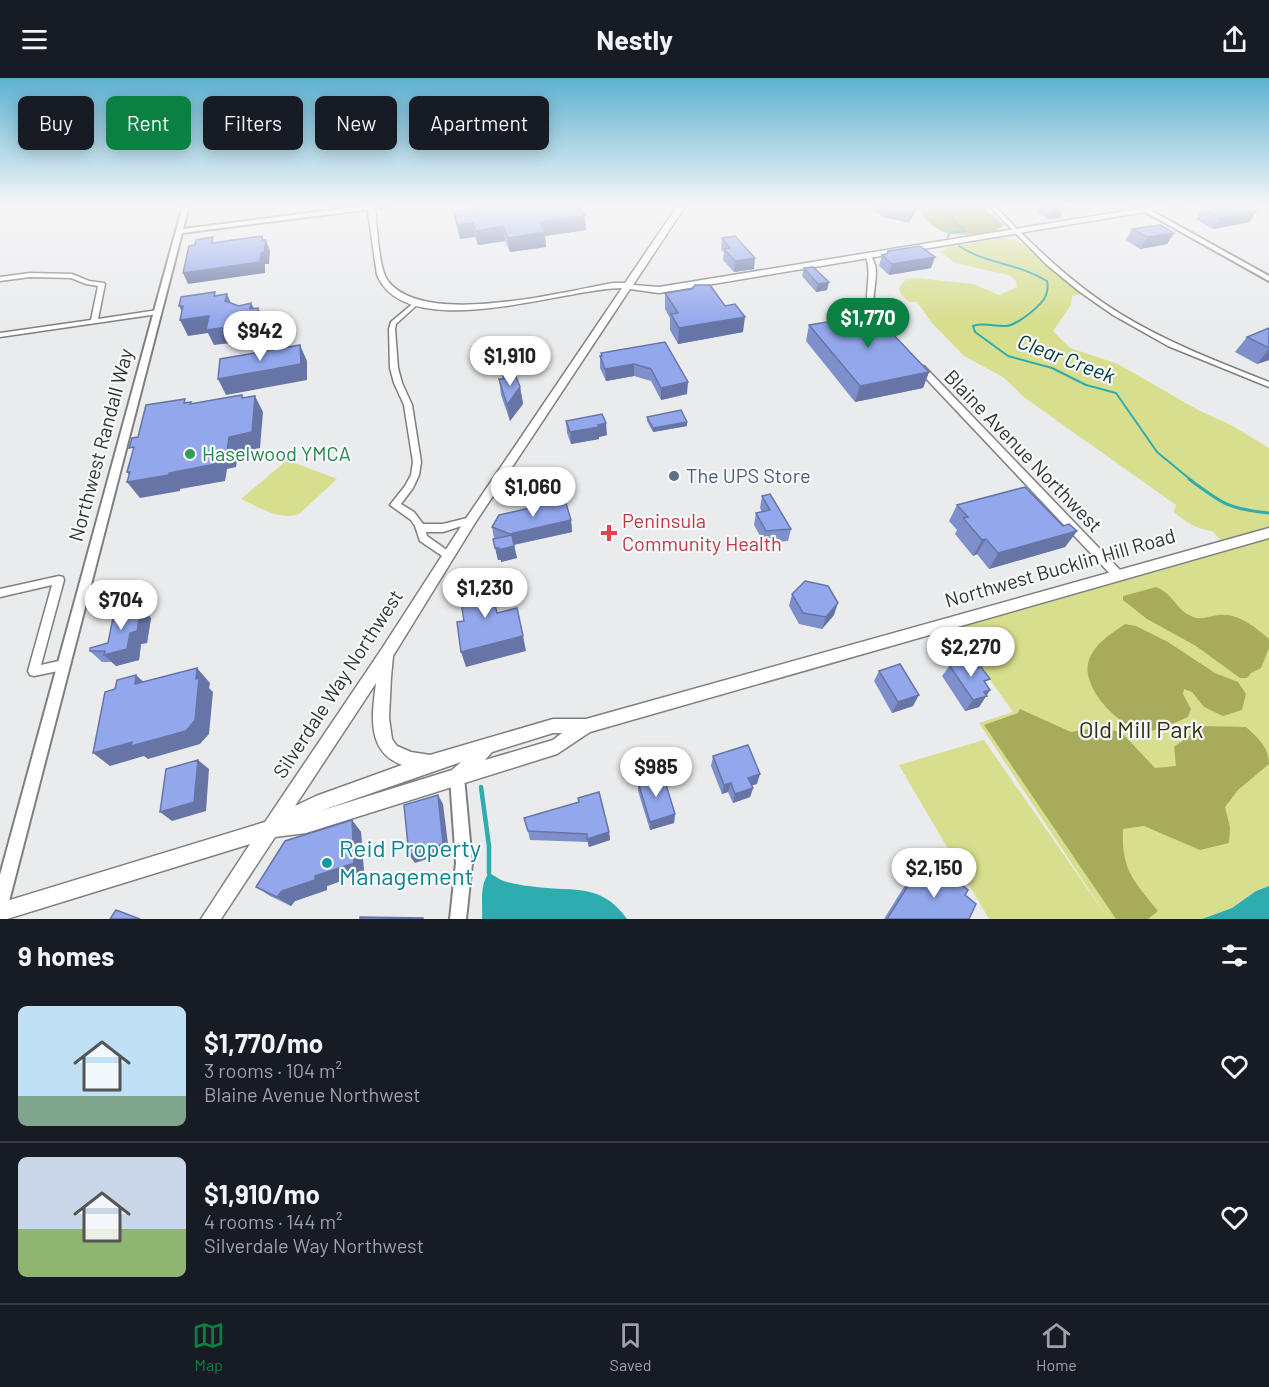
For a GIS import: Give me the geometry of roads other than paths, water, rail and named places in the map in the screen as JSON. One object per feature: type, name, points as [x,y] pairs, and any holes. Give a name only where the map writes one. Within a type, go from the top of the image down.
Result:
[{"type":"main road","points":[[377,244],[382,280],[396,294],[416,303],[438,307],[475,308],[617,285],[659,290],[943,244]]},
{"type":"main road","name":"Silverdale Way Northwest","points":[[210,919],[386,655],[471,520],[656,244]]},
{"type":"main road","points":[[556,295],[597,294],[612,299],[614,307]]},
{"type":"main road","name":"Northwest Bucklin Hill Road","points":[[269,829],[316,804],[440,760],[553,726],[586,726],[1269,533]]},
{"type":"main road","points":[[386,655],[382,728],[385,743],[393,753],[412,760],[428,762],[440,760]]},
{"type":"main road","name":"Northwest Bucklin Hill Road","points":[[0,912],[269,829],[306,824],[557,746],[586,726]]},
{"type":"main road","name":"Northwest Bucklin Hill Road","points":[[458,777],[489,745]]},
{"type":"street","name":"Northwest Randall Way","points":[[0,905],[176,244]]},
{"type":"street","points":[[1030,244],[1114,314],[1152,335],[1269,385]]},
{"type":"street","points":[[1207,244],[1269,279]]},
{"type":"street","points":[[869,257],[874,268],[869,294],[870,310],[873,319],[881,327]]},
{"type":"street","points":[[0,279],[30,275],[72,276],[88,283],[102,284],[94,321]]},
{"type":"street","points":[[416,303],[393,323],[391,334],[394,368],[408,405],[417,462],[416,475],[410,488],[395,505],[412,513],[421,528],[423,538],[448,556]]},
{"type":"street","points":[[0,335],[158,312]]},
{"type":"street","name":"Blaine Avenue Northwest","points":[[914,361],[1118,575]]},
{"type":"street","points":[[421,528],[442,528],[471,520]]},
{"type":"street","points":[[0,593],[59,580],[34,671],[63,665]]},
{"type":"street","points":[[458,777],[464,863],[458,919]]},
{"type":"water","points":[[489,873],[515,884],[594,893],[606,898],[627,919],[482,919],[483,889]]},
{"type":"water","points":[[1269,886],[1269,919],[1202,919],[1232,908],[1256,891]]},
{"type":"waterway","name":"Clear Creek","points":[[959,246],[980,257],[1025,270],[1047,281],[1044,299],[1022,319],[1006,326],[981,324],[973,326],[975,332],[1008,356],[1052,368],[1086,385],[1116,393],[1157,452],[1191,480]]},
{"type":"waterway","name":"Clear Creek","points":[[1189,479],[1234,507],[1269,513]]},
{"type":"waterway","points":[[481,787],[489,846],[489,873]]},
{"type":"place","name":"Haselwood YMCA","points":[[190,454]]},
{"type":"place","name":"The UPS Store","points":[[674,476]]},
{"type":"place","name":"Peninsula Community Health","points":[[609,533]]},
{"type":"place","name":"Reid Property Management","points":[[327,863]]},
{"type":"park label","name":"Old Mill Park","points":[[1141,730]]}]
